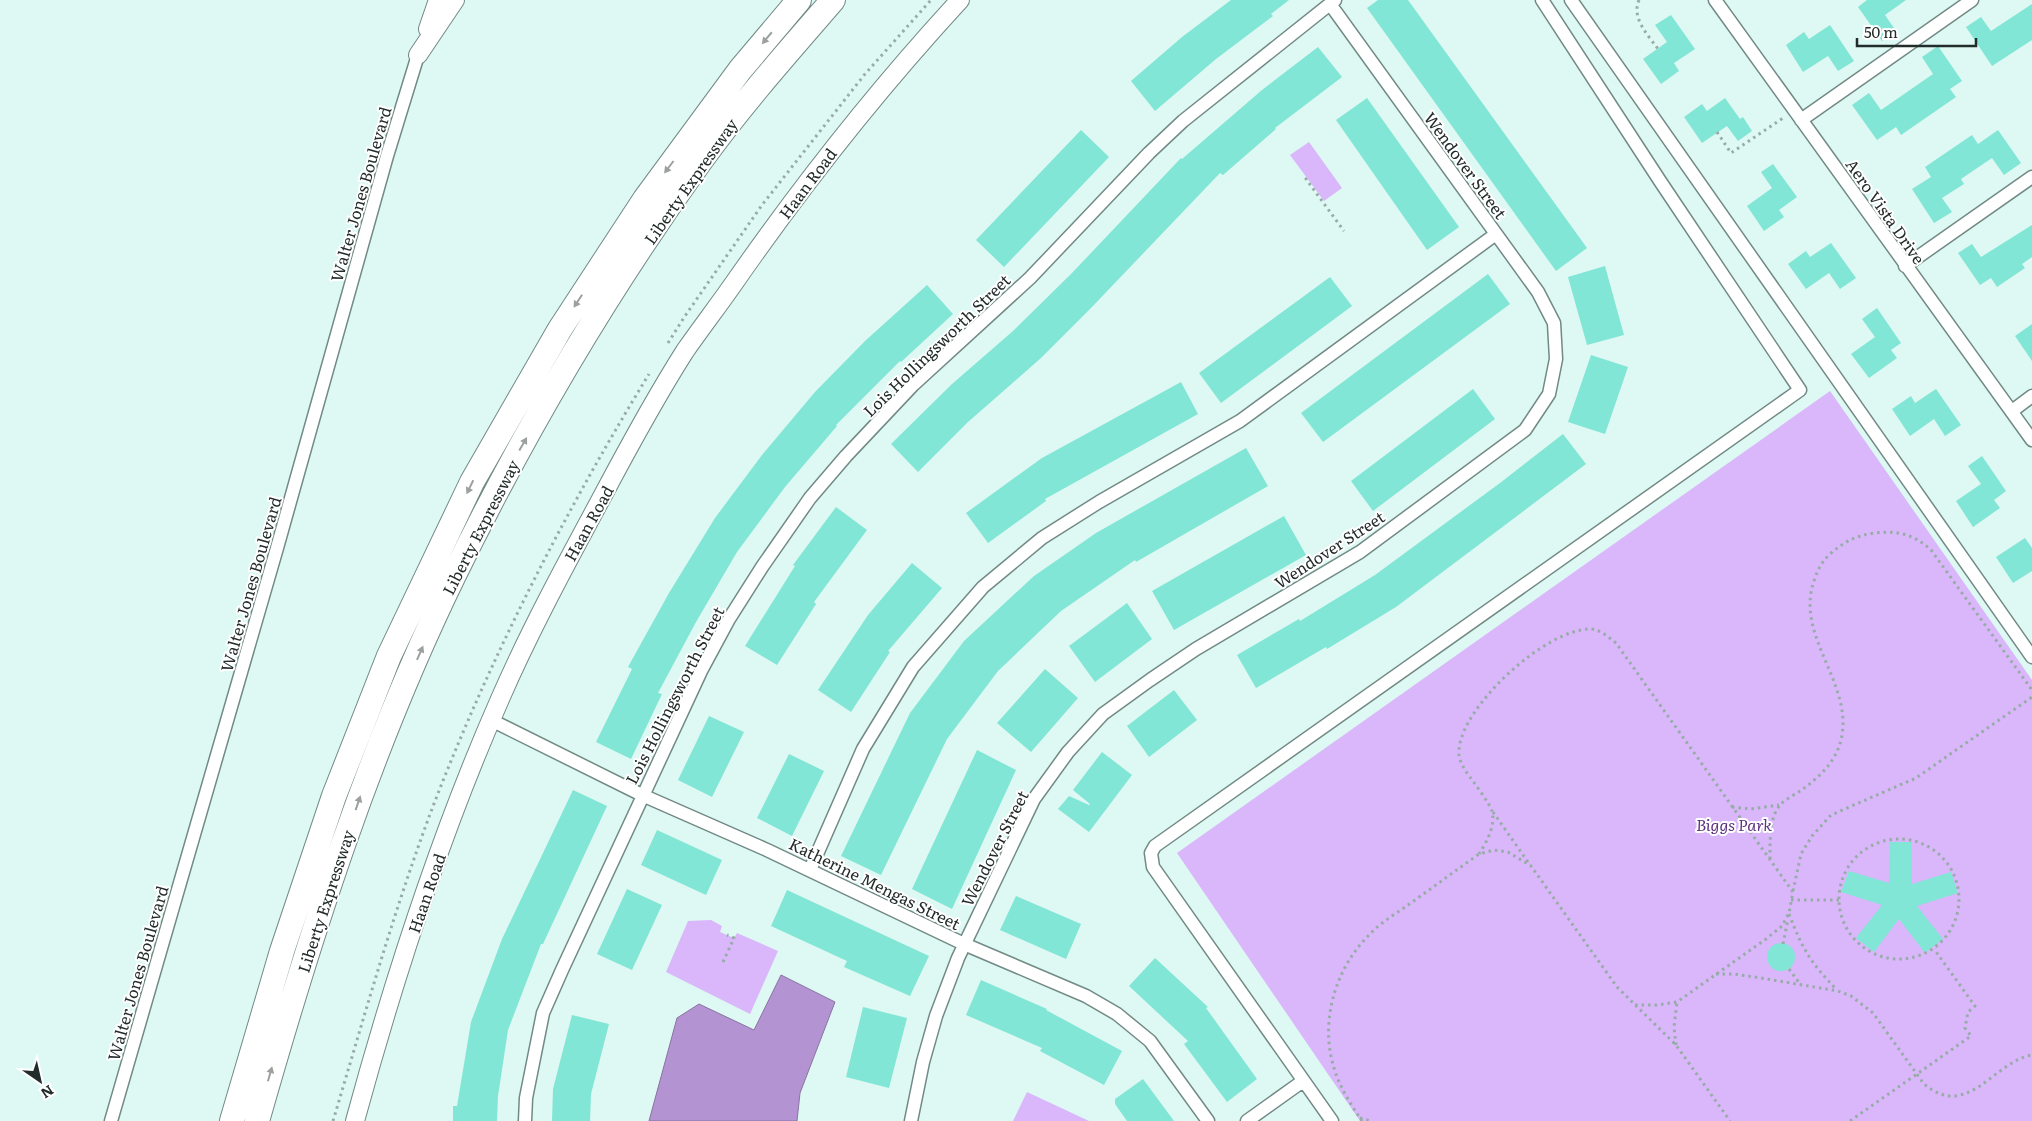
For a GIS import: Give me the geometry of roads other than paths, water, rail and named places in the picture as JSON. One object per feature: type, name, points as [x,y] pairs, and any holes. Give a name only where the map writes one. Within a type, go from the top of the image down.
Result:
[{"type":"highway","name":"Liberty Expressway","points":[[232,1121],[282,951],[334,796],[389,656],[472,482],[560,329],[645,199],[740,70],[798,0]]},
{"type":"highway","name":"Liberty Expressway","points":[[257,1121],[317,920],[362,793],[404,687],[454,576],[513,462],[564,372],[621,280],[700,163],[768,75],[833,0]]},
{"type":"street","points":[[418,55],[438,0]]},
{"type":"street","points":[[418,55],[455,0]]},
{"type":"street","name":"Haan Road","points":[[355,1121],[417,914],[461,796],[491,720],[560,574],[624,457],[685,352],[767,235],[829,152],[960,0]]},
{"type":"street","points":[[1332,1121],[1154,867],[1151,853],[1154,846],[1800,390],[1542,0]]},
{"type":"street","points":[[1570,0],[2032,657]]},
{"type":"street","name":"Aero Vista Drive","points":[[1715,0],[2032,440]]},
{"type":"street","points":[[1801,120],[1972,0]]},
{"type":"street","name":"Wendover Street","points":[[911,1121],[923,1062],[936,1016],[964,944],[1034,800],[1068,752],[1103,714],[1150,680],[1196,649],[1360,552],[1525,430],[1549,394],[1556,359],[1554,322],[1538,292],[1333,2]]},
{"type":"street","name":"Lois Hollingsworth Street","points":[[525,1121],[526,1098],[543,1013],[642,795],[685,703],[729,619],[762,567],[810,498],[913,384],[1030,278],[1149,153],[1183,121],[1333,2]]},
{"type":"street","name":"Walter Jones Boulevard","points":[[111,1121],[277,548],[387,156],[418,55]]},
{"type":"street","points":[[1905,266],[2032,177]]},
{"type":"street","points":[[810,870],[862,749],[913,667],[983,587],[1042,538],[1099,502],[1240,422],[1496,234]]},
{"type":"street","points":[[2012,411],[2032,396]]},
{"type":"street","name":"Katherine Mengas Street","points":[[491,720],[642,795],[810,870],[964,944],[1086,996],[1117,1014],[1150,1041],[1208,1121]]},
{"type":"street","points":[[1247,1121],[1303,1081]]},
{"type":"park label","name":"Biggs Park","points":[[1734,824]]}]
